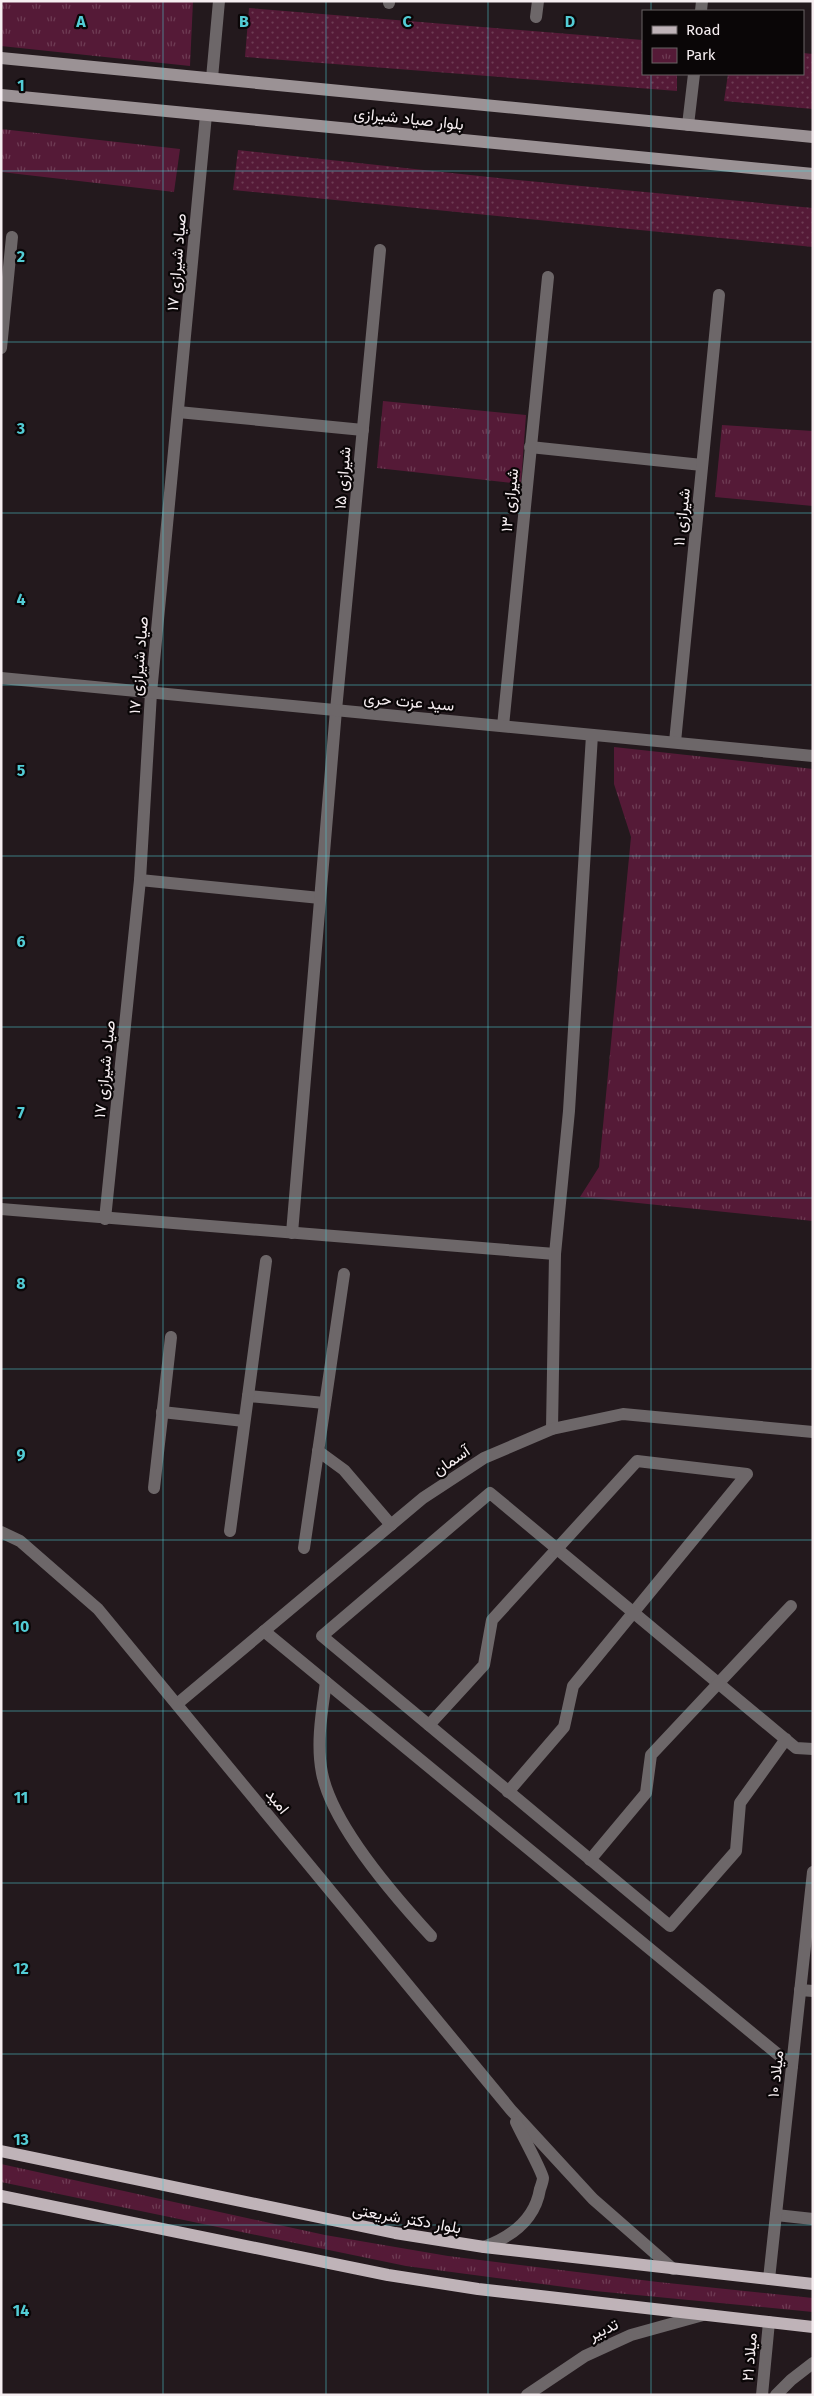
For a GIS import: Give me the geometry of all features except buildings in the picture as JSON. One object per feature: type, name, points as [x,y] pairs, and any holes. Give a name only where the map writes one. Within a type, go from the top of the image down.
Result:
[{"type":"main road","name":"بلوار صیاد شیرازی","points":[[1,58],[813,137]]},
{"type":"main road","name":"بلوار صیاد شیرازی","points":[[1,95],[813,174]]},
{"type":"main road","name":"بلوار دکتر شریعتی","points":[[1,2151],[307,2216],[484,2247],[813,2284]]},
{"type":"main road","points":[[1,2196],[388,2276],[478,2289],[813,2327]]},
{"type":"street","points":[[212,78],[219,1]]},
{"type":"street","points":[[536,17],[538,1]]},
{"type":"street","points":[[688,125],[694,75]]},
{"type":"street","name":"صیاد شیرازی ۱۷","points":[[105,1219],[140,880],[151,693],[206,115]]},
{"type":"street","points":[[1,348],[12,237]]},
{"type":"street","name":"شیرازی ۱۵","points":[[292,1233],[336,710],[380,250]]},
{"type":"street","name":"شیرازی ۱۳","points":[[502,726],[548,277]]},
{"type":"street","name":"شیرازی ۱۱","points":[[675,742],[719,295]]},
{"type":"street","points":[[178,412],[363,430]]},
{"type":"street","points":[[530,447],[702,465]]},
{"type":"street","name":"سید عزت حری","points":[[1,678],[813,756]]},
{"type":"street","points":[[552,1429],[555,1254],[570,1095],[592,735]]},
{"type":"street","points":[[140,880],[320,898]]},
{"type":"street","points":[[1,1208],[105,1219],[555,1254]]},
{"type":"street","points":[[230,1530],[266,1261]]},
{"type":"street","points":[[304,1548],[344,1274]]},
{"type":"street","points":[[154,1488],[171,1337]]},
{"type":"street","points":[[248,1396],[325,1403]]},
{"type":"street","points":[[162,1412],[244,1421]]},
{"type":"street","name":"آسمان","points":[[178,1704],[423,1498],[484,1458],[552,1429],[623,1414],[813,1432]]},
{"type":"street","points":[[318,1451],[344,1470],[391,1525]]},
{"type":"street","points":[[429,1726],[484,1665],[492,1620],[638,1461],[747,1474],[573,1686],[564,1727],[508,1792]]},
{"type":"street","points":[[786,1739],[740,1803],[736,1852],[670,1926],[322,1636],[490,1493],[634,1612],[786,1739],[796,1748],[813,1749]]},
{"type":"street","name":"امید","points":[[1,1532],[20,1541],[98,1609],[511,2110]]},
{"type":"street","points":[[590,1860],[646,1793],[651,1755],[791,1606]]},
{"type":"street","points":[[264,1631],[792,2066]]},
{"type":"street","points":[[326,1682],[320,1727],[322,1773],[338,1813],[364,1854],[405,1907],[431,1936]]},
{"type":"street","name":"میلاد ۱۰","points":[[769,2279],[792,2066],[806,1991],[813,1872]]},
{"type":"street","points":[[484,2247],[502,2240],[518,2229],[530,2214],[539,2197],[543,2178],[511,2110]]},
{"type":"street","points":[[511,2110],[593,2199],[672,2269]]},
{"type":"street","points":[[776,2215],[813,2219]]},
{"type":"street","name":"تدبیر","points":[[527,2395],[585,2356],[631,2334],[703,2316]]},
{"type":"street","name":"میلاد ۲۱","points":[[762,2395],[769,2322]]},
{"type":"street","points":[[776,2395],[791,2380],[813,2363]]},
{"type":"green space","points":[[1,1],[193,1],[190,66],[1,46]]},
{"type":"green space","points":[[249,8],[642,40],[642,75],[677,75],[677,91],[245,57]]},
{"type":"green space","points":[[804,53],[813,54],[813,109],[724,101],[728,75],[804,75]]},
{"type":"green space","points":[[1,129],[180,149],[174,192],[1,172]]},
{"type":"green space","points":[[238,150],[518,180],[813,208],[813,247],[233,190]]},
{"type":"green space","points":[[383,401],[526,415],[521,484],[377,468]]},
{"type":"green space","points":[[722,425],[813,431],[813,506],[715,497]]},
{"type":"green space","points":[[614,747],[813,769],[813,1221],[580,1197],[599,1167],[631,837],[614,784]]},
{"type":"green space","points":[[1,2164],[325,2235],[448,2256],[658,2282],[813,2298],[813,2312],[595,2291],[406,2266],[1,2182]]}]
